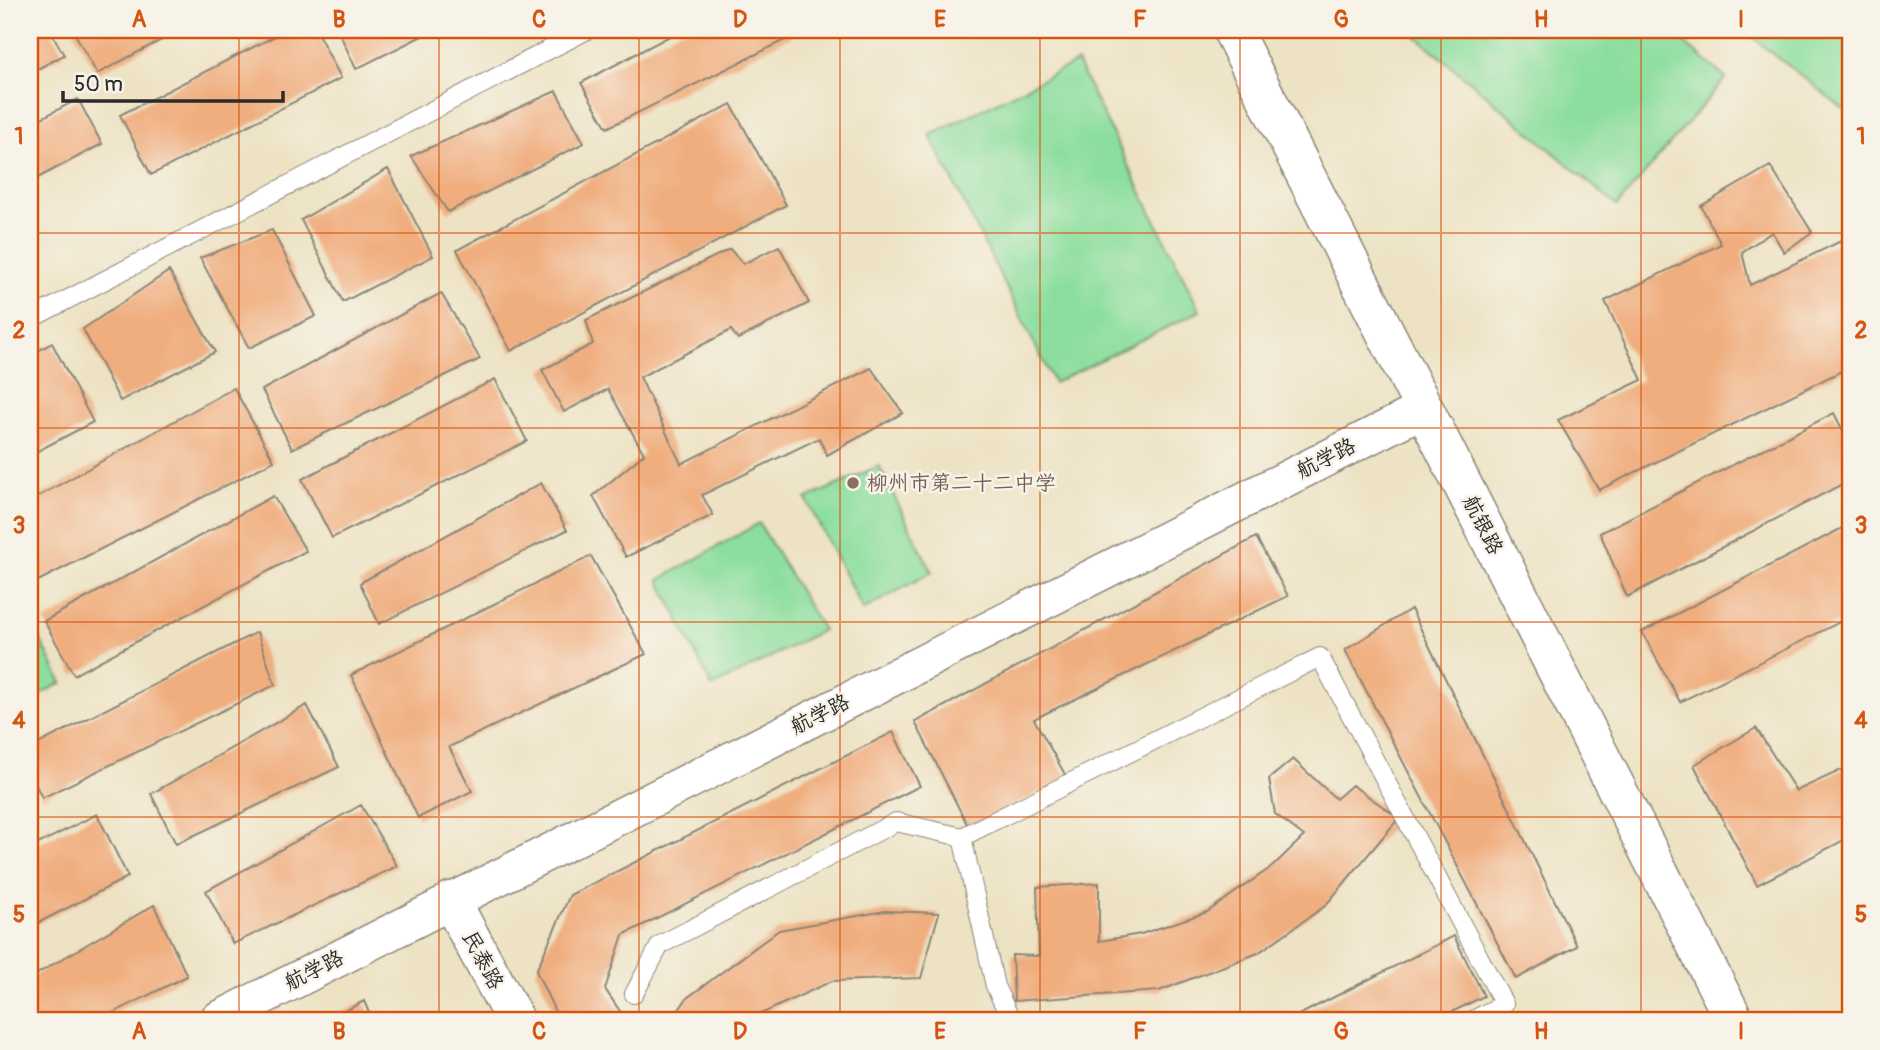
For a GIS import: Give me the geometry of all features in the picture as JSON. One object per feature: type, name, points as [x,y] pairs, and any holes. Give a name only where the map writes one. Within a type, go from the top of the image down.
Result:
[{"type":"main road","name":"航银路","points":[[1232,30],[1734,1020]]},
{"type":"main road","name":"民泰路","points":[[451,901],[515,1020]]},
{"type":"street","name":"航学路","points":[[217,1020],[1424,409]]},
{"type":"lane","points":[[30,319],[587,30]]},
{"type":"lane","points":[[634,993],[660,945],[896,822],[962,837],[1320,657],[1504,1004],[1473,1020]]},
{"type":"lane","points":[[962,837],[995,986],[1011,1020]]},
{"type":"green space","points":[[1409,30],[1669,30],[1726,78],[1617,206]]},
{"type":"green space","points":[[1743,30],[1850,30],[1850,114]]},
{"type":"green space","points":[[1077,62],[1200,311],[1054,383],[930,135]]},
{"type":"green space","points":[[879,466],[932,572],[863,610],[806,499]]},
{"type":"green space","points":[[759,523],[823,630],[712,687],[659,580]]},
{"type":"green space","points":[[30,619],[62,683],[30,699]]},
{"type":"building","points":[[30,30],[50,30],[64,55],[30,73]]},
{"type":"building","points":[[73,30],[180,30],[97,74]]},
{"type":"building","points":[[287,30],[316,30],[341,78],[151,175],[120,115]]},
{"type":"building","points":[[338,30],[434,30],[356,69]]},
{"type":"building","points":[[681,30],[805,30],[607,128],[581,83]]},
{"type":"building","points":[[556,91],[584,143],[448,212],[411,156]]},
{"type":"building","points":[[78,99],[102,144],[30,182],[30,124]]},
{"type":"building","points":[[731,104],[786,205],[511,351],[457,250]]},
{"type":"building","points":[[1770,166],[1812,232],[1784,252],[1772,232],[1742,252],[1750,285],[1845,239],[1850,246],[1850,367],[1599,490],[1558,420],[1642,380],[1605,301],[1721,244],[1701,206]]},
{"type":"building","points":[[388,169],[433,256],[343,302],[301,220]]},
{"type":"building","points":[[272,230],[316,316],[249,348],[200,258]]},
{"type":"building","points":[[779,246],[809,303],[738,339],[731,330],[640,377],[681,464],[871,368],[903,413],[827,455],[819,438],[702,495],[713,515],[626,557],[593,496],[644,454],[608,389],[564,412],[542,370],[593,344],[586,320],[730,249],[743,264]]},
{"type":"building","points":[[169,271],[215,352],[120,401],[83,329]]},
{"type":"building","points":[[441,293],[480,359],[292,449],[262,390]]},
{"type":"building","points":[[52,343],[93,422],[30,455],[30,355]]},
{"type":"building","points":[[495,379],[527,441],[332,538],[302,479]]},
{"type":"building","points":[[234,388],[274,461],[30,585],[30,501]]},
{"type":"building","points":[[1834,413],[1850,445],[1850,480],[1627,597],[1600,533]]},
{"type":"building","points":[[541,483],[567,530],[379,624],[360,583]]},
{"type":"building","points":[[273,496],[306,551],[74,675],[44,621]]},
{"type":"building","points":[[1850,524],[1850,617],[1680,702],[1642,632]]},
{"type":"building","points":[[1256,537],[1288,596],[1034,719],[1067,778],[969,828],[915,722]]},
{"type":"building","points":[[591,556],[646,654],[449,747],[472,791],[418,818],[351,675]]},
{"type":"building","points":[[1411,609],[1577,946],[1516,979],[1345,650]]},
{"type":"building","points":[[257,632],[275,685],[42,798],[30,773],[30,748]]},
{"type":"building","points":[[307,705],[339,767],[176,844],[151,794]]},
{"type":"building","points":[[1756,728],[1796,791],[1850,766],[1850,837],[1757,885],[1694,765]]},
{"type":"building","points":[[893,732],[920,786],[623,935],[605,989],[626,1020],[559,1020],[536,971],[570,895]]},
{"type":"building","points":[[1293,759],[1336,799],[1352,785],[1399,818],[1325,906],[1258,953],[1159,991],[1014,1001],[1012,955],[1039,956],[1037,887],[1099,883],[1099,941],[1141,934],[1207,912],[1273,866],[1304,836],[1275,814],[1269,779]]},
{"type":"building","points":[[361,805],[397,866],[233,944],[206,891]]},
{"type":"building","points":[[97,814],[128,877],[30,927],[30,848]]},
{"type":"building","points":[[154,905],[187,976],[99,1020],[30,1020],[30,978]]},
{"type":"building","points":[[885,911],[939,913],[921,978],[832,981],[748,1020],[672,1020],[687,998],[779,930]]},
{"type":"building","points":[[1454,936],[1484,996],[1436,1020],[1289,1020]]},
{"type":"building","points":[[364,1001],[372,1020],[328,1020]]},
{"type":"building","points":[[1606,1014],[1609,1020],[1593,1020]]},
{"type":"place","name":"柳州市第二十二中学","points":[[853,483]]}]
